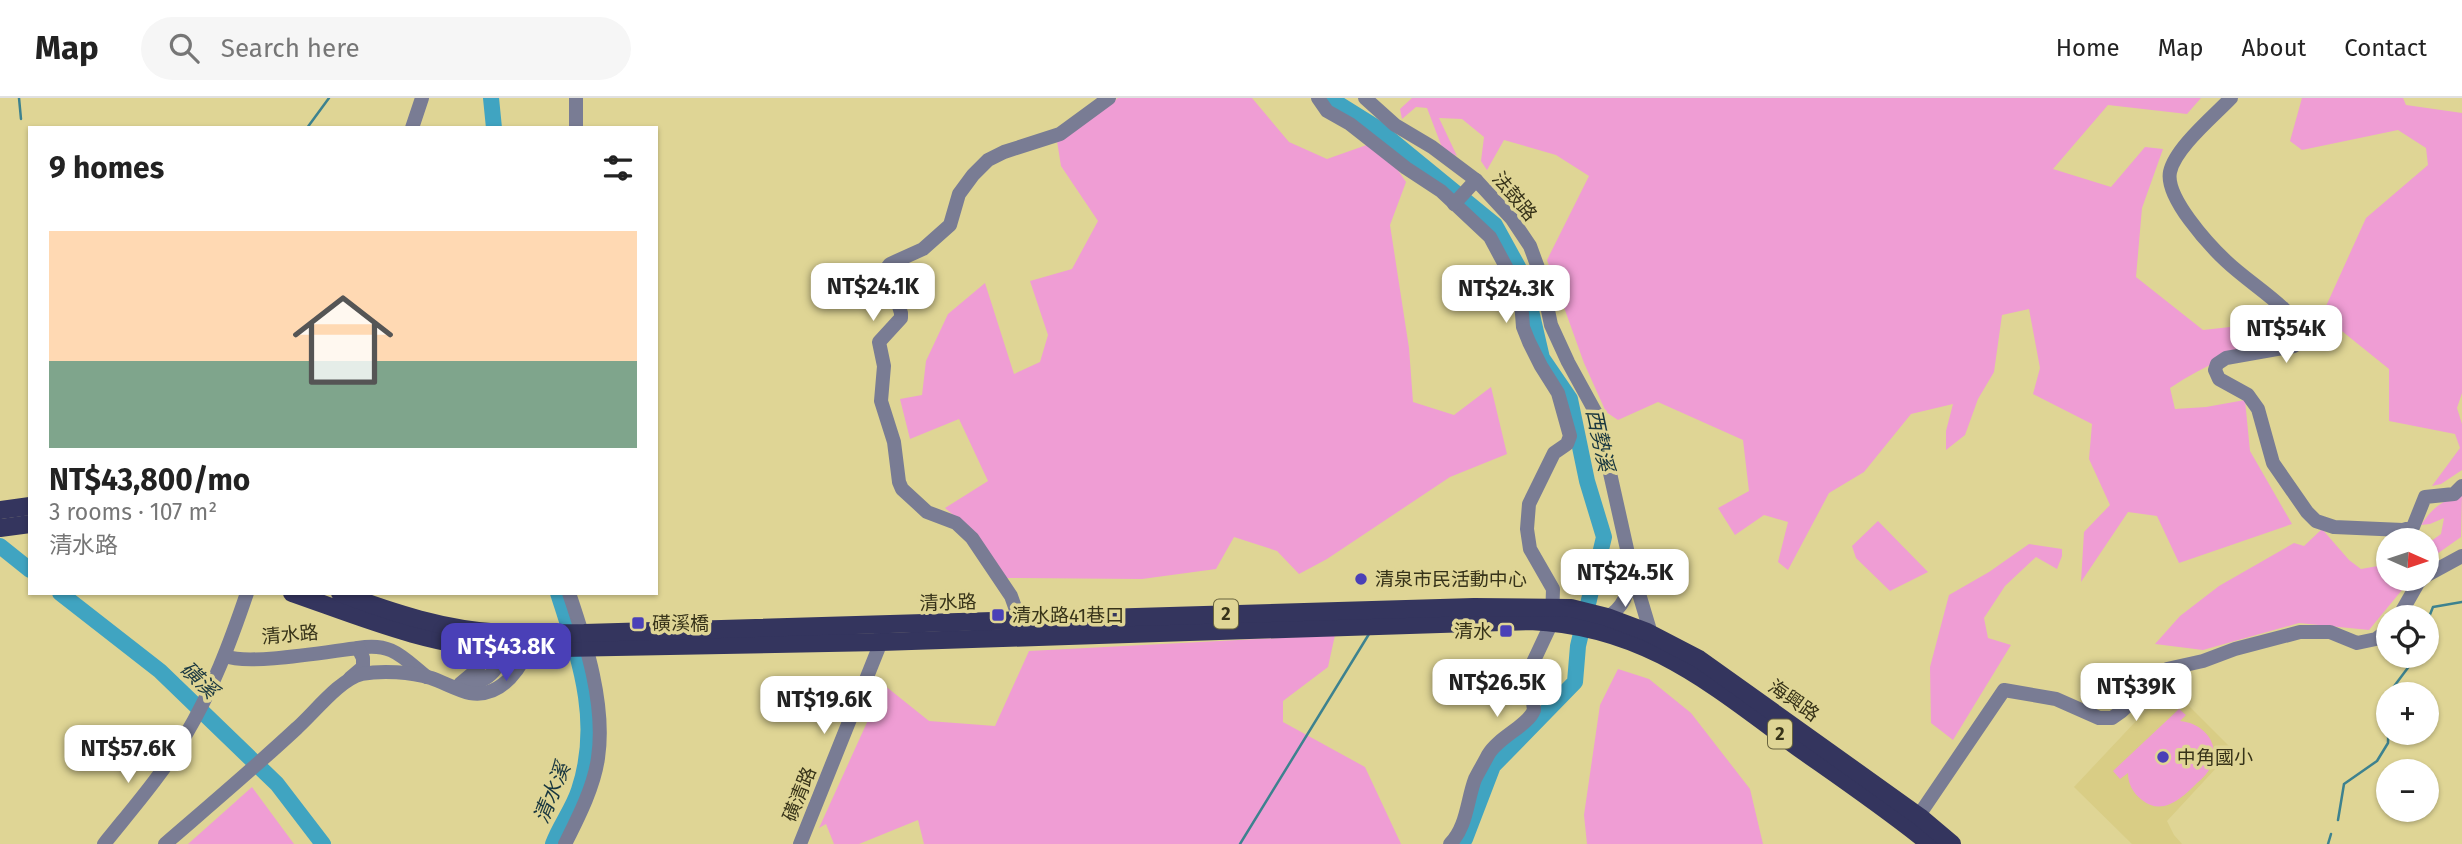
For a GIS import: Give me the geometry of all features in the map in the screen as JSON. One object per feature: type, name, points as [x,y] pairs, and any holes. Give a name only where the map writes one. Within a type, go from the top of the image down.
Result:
[{"type":"main road","points":[[0,510],[28,506]]},
{"type":"main road","points":[[0,528],[28,524]]},
{"type":"main road","name":"2","points":[[299,595],[398,622]]},
{"type":"main road","name":"2","points":[[344,595],[442,642],[494,640]]},
{"type":"main road","name":"清水路","points":[[494,640],[575,641],[881,633],[1474,607],[1561,615]]},
{"type":"main road","name":"2","points":[[1561,615],[1600,620]]},
{"type":"main road","name":"海興路","points":[[1600,620],[1647,639],[1915,822],[1952,844]]},
{"type":"main road","name":"清水路","points":[[494,640],[529,649],[575,641]]},
{"type":"main road","name":"海興路","points":[[1915,822],[1930,844]]},
{"type":"street","points":[[413,126],[422,98]]},
{"type":"street","points":[[576,98],[576,126]]},
{"type":"street","points":[[1016,628],[1011,596],[972,538],[956,523],[927,512],[902,489],[899,482],[894,442],[881,401],[884,366],[879,342],[901,318],[887,268],[890,264],[923,249],[950,225],[959,194],[988,160],[1060,134],[1109,98]]},
{"type":"street","points":[[1318,98],[1328,111],[1350,124],[1406,168],[1441,191],[1490,237],[1512,278],[1521,301],[1523,327],[1558,393],[1570,436],[1567,444],[1554,453],[1529,504],[1527,529],[1530,549],[1553,589],[1561,615],[1530,671],[1534,710],[1532,716],[1490,751],[1475,779],[1463,822],[1450,844]]},
{"type":"street","name":"法鼓路","points":[[1364,98],[1395,125],[1432,147],[1476,180],[1513,219],[1530,246],[1541,276],[1551,325],[1597,415],[1631,566],[1649,627],[1647,639]]},
{"type":"street","points":[[2231,98],[2178,155],[2170,172],[2170,186],[2184,211],[2226,261],[2284,309],[2302,328],[2302,339],[2294,346],[2226,358],[2217,364],[2215,370],[2219,379],[2248,395],[2253,402],[2263,420],[2268,451],[2273,463],[2316,521],[2334,527],[2403,530],[2413,527],[2425,497],[2454,494],[2462,486]]},
{"type":"street","points":[[1454,204],[1476,180]]},
{"type":"street","points":[[1548,376],[1568,362]]},
{"type":"street","points":[[2440,568],[2462,556]]},
{"type":"street","points":[[1600,620],[1622,604],[1630,586],[1631,566]]},
{"type":"street","points":[[104,844],[180,745],[223,663],[246,595]]},
{"type":"street","points":[[565,844],[578,819],[598,761],[600,738],[598,708],[575,641],[569,595]]},
{"type":"street","points":[[1915,822],[2004,690],[2056,699],[2099,718],[2112,718],[2166,669],[2301,632],[2330,632],[2357,643],[2376,639]]},
{"type":"street","name":"磺清路","points":[[800,844],[881,633]]},
{"type":"street","points":[[456,687],[468,680],[478,669],[494,640]]},
{"type":"street","name":"清水路","points":[[223,663],[232,658],[265,658],[383,646],[400,655],[427,677]]},
{"type":"street","points":[[165,844],[298,728],[363,667],[363,658],[358,648]]},
{"type":"street","name":"清水路","points":[[349,679],[362,674],[383,673],[427,677],[468,693],[481,693],[510,681],[529,649]]},
{"type":"shaded area","points":[[1118,98],[1252,98],[1289,142],[1327,159],[1378,141],[1406,182],[1390,225],[1409,348],[1413,402],[1454,415],[1491,387],[1507,454],[1450,477],[1327,559],[1299,574],[1277,551],[1234,537],[1216,569],[1142,579],[1006,578],[977,535],[945,508],[988,481],[959,419],[910,439],[900,399],[922,395],[926,361],[948,314],[985,283],[1014,374],[1040,362],[1048,335],[1030,281],[1072,269],[1098,221],[1061,166],[1057,141]]},
{"type":"shaded area","points":[[1412,98],[2201,98],[2187,114],[2108,105],[2053,169],[2111,187],[2145,147],[2163,149],[2142,208],[2136,277],[2203,330],[2257,324],[2285,339],[2225,358],[2183,379],[2170,388],[2175,409],[2245,400],[2250,451],[2292,524],[2179,563],[2157,516],[2128,512],[2081,582],[2084,532],[2110,505],[2089,459],[2092,424],[2033,394],[2040,368],[2029,309],[2002,315],[1994,372],[1978,399],[1965,435],[1946,450],[1946,431],[1953,404],[1911,414],[1864,472],[1829,493],[1788,570],[1778,562],[1788,522],[1764,515],[1735,535],[1718,508],[1749,491],[1743,440],[1658,402],[1618,420],[1606,412],[1584,363],[1547,260],[1589,176],[1556,155],[1504,140],[1487,170],[1481,161],[1484,137],[1462,119],[1439,118],[1457,156],[1443,150],[1427,108],[1416,107],[1402,119],[1400,109]]},
{"type":"shaded area","points":[[2302,98],[2403,98],[2406,105],[2462,113],[2462,393],[2457,408],[2462,424],[2462,470],[2441,484],[2432,486],[2460,448],[2455,434],[2389,421],[2389,369],[2322,315],[2366,218],[2428,165],[2426,148],[2398,130],[2302,150],[2290,141]]},
{"type":"shaded area","points":[[2462,494],[2461,537],[2440,552],[2444,518],[2421,525],[2438,505]]},
{"type":"shaded area","points":[[1878,521],[1928,572],[1890,591],[1856,558],[1852,546]]},
{"type":"shaded area","points":[[2322,529],[2349,560],[2361,569],[2376,566],[2376,592],[2400,592],[2390,605],[2376,605],[2376,622],[2369,630],[2299,623],[2203,650],[2155,644],[2180,616],[2219,586],[2294,543],[2304,546]]},
{"type":"shaded area","points":[[2029,544],[2062,549],[2057,569],[2036,557],[2005,586],[1984,618],[1988,638],[2011,645],[1953,740],[1931,723],[1930,667],[1949,595],[1989,572]]},
{"type":"shaded area","points":[[1335,635],[1328,667],[1283,701],[1283,722],[1365,767],[1401,844],[924,844],[918,820],[859,844],[834,844],[826,824],[819,828],[884,685],[929,721],[995,726],[1029,651]]},
{"type":"shaded area","points":[[1618,669],[1649,679],[1691,713],[1750,789],[1763,844],[1587,844],[1584,815],[1600,705]]},
{"type":"shaded area","name":"中角國小","points":[[2169,686],[2230,747],[2217,767],[2167,821],[2182,844],[2132,844],[2074,787]]},
{"type":"shaded area","points":[[2179,709],[2186,715],[2180,721],[2203,730],[2212,742],[2214,750],[2211,766],[2179,799],[2165,806],[2150,805],[2134,791],[2128,773],[2120,779],[2113,771]]},
{"type":"shaded area","points":[[252,787],[294,844],[188,844]]},
{"type":"waterway","points":[[19,98],[21,119]]},
{"type":"waterway","points":[[308,126],[329,98]]},
{"type":"waterway","name":"清水溪","points":[[491,98],[494,126]]},
{"type":"waterway","name":"西勢溪","points":[[1329,98],[1374,126],[1495,225],[1523,276],[1542,358],[1570,399],[1587,481],[1604,537],[1578,646],[1575,682],[1493,766],[1465,839],[1460,844]]},
{"type":"waterway","name":"磺溪","points":[[0,546],[28,568]]},
{"type":"waterway","name":"磺溪","points":[[63,595],[160,671],[277,784],[323,844]]},
{"type":"waterway","name":"清水溪","points":[[553,844],[579,790],[586,764],[588,739],[585,690],[559,595]]},
{"type":"waterway","points":[[2439,606],[2462,602]]},
{"type":"waterway","points":[[1240,844],[1369,634]]},
{"type":"waterway","points":[[2338,820],[2344,784],[2377,761],[2388,743],[2389,693],[2408,668]]},
{"type":"waterway","points":[[2328,844],[2331,834]]},
{"type":"place","name":"清泉市民活動中心","points":[[1361,579]]},
{"type":"place","name":"清水路41巷口","points":[[998,615]]},
{"type":"place","name":"磺溪橋","points":[[638,623]]},
{"type":"place","name":"清水","points":[[1506,631]]},
{"type":"place","name":"中角國小","points":[[2163,757]]}]
